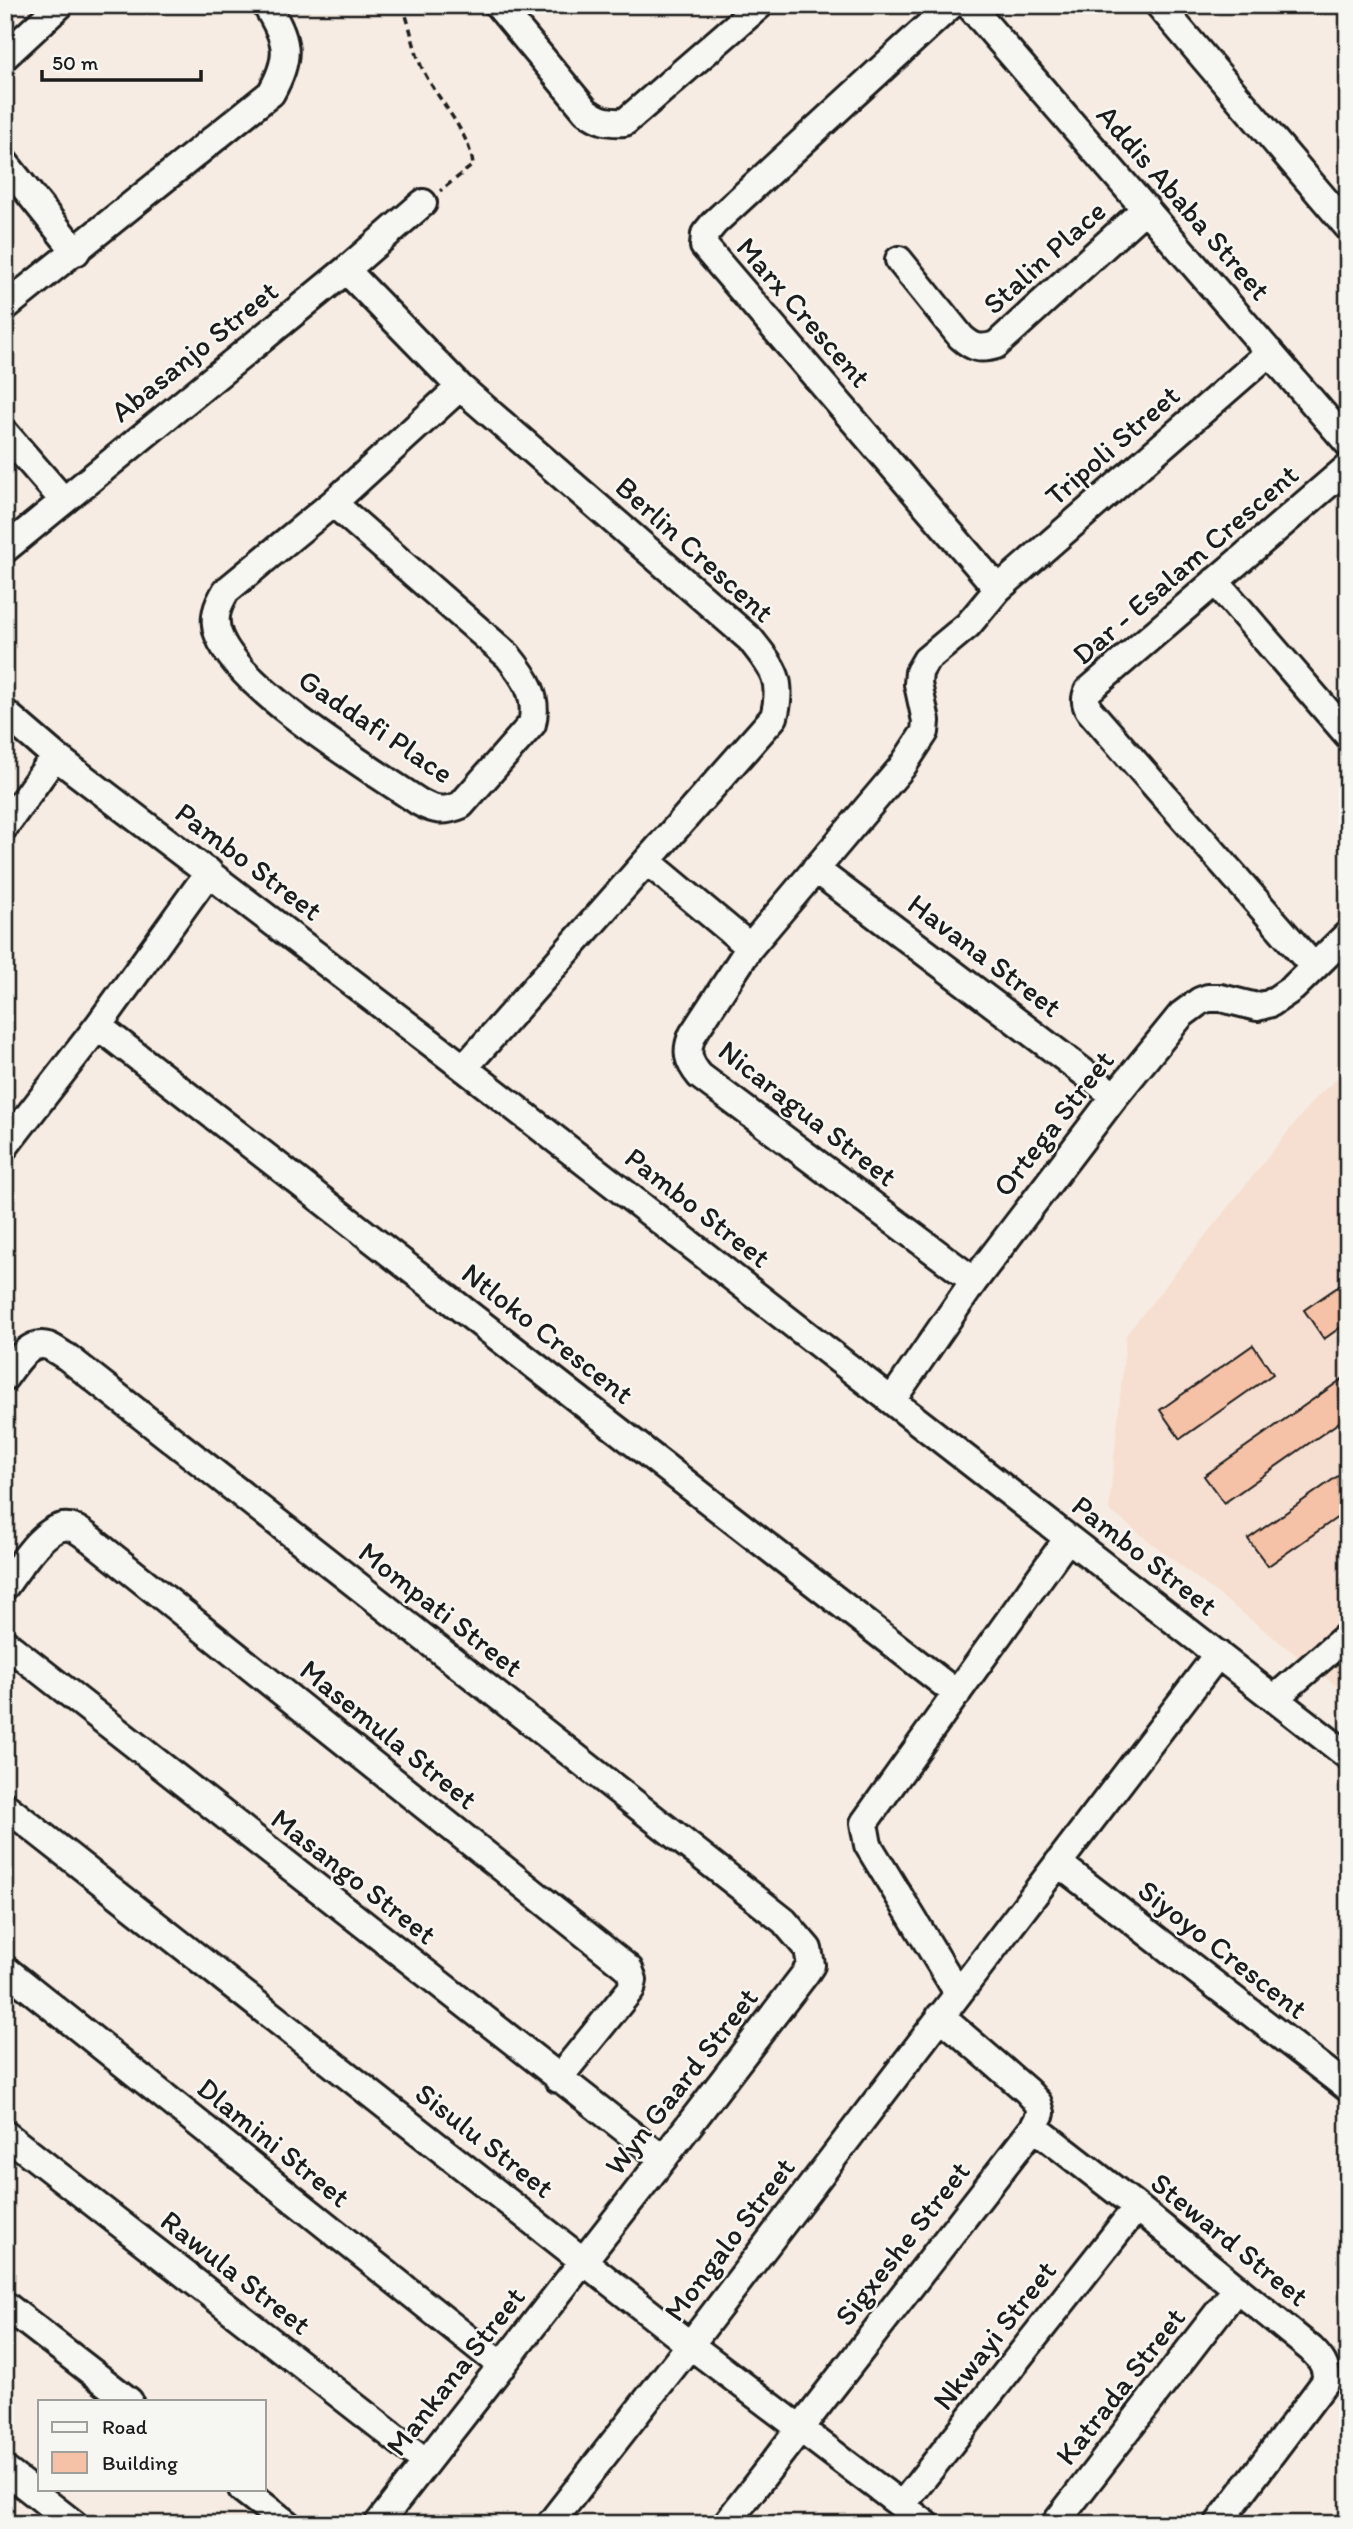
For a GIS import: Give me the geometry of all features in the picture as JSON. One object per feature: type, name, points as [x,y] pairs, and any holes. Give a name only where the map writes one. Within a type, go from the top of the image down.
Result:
[{"type":"street","points":[[5,56],[61,5]]},
{"type":"street","points":[[5,307],[271,93],[281,75],[286,54],[285,41],[267,5]]},
{"type":"street","points":[[498,5],[586,111],[598,120],[611,123],[625,122],[760,5]]},
{"type":"street","name":"Marx Crescent","points":[[951,5],[714,223],[705,234],[704,246],[998,589]]},
{"type":"street","name":"Addis Ababa Street","points":[[969,5],[1348,443]]},
{"type":"street","points":[[1160,5],[1348,227]]},
{"type":"street","points":[[5,163],[76,252]]},
{"type":"street","name":"Abasanjo Street","points":[[5,549],[346,270],[423,203]]},
{"type":"street","name":"Stalin Place","points":[[899,260],[961,337],[973,347],[983,349],[996,345],[1146,208]]},
{"type":"street","name":"Berlin Crescent","points":[[346,270],[460,387],[750,639],[777,679],[779,691],[774,717],[464,1068]]},
{"type":"street","name":"Tripoli Street","points":[[815,869],[902,767],[923,738],[926,721],[918,684],[926,660],[968,625],[998,589],[1270,352]]},
{"type":"street","name":"Gaddafi Place","points":[[333,503],[508,656],[525,678],[533,696],[536,711],[532,724],[461,805],[447,811],[434,810],[419,802],[318,733],[249,678],[219,637],[215,624],[216,611],[226,591],[333,503],[460,387]]},
{"type":"street","points":[[5,433],[63,500]]},
{"type":"street","name":"Dar - Esalam Crescent","points":[[1313,966],[1086,704],[1088,691],[1348,467]]},
{"type":"street","points":[[1215,581],[1348,735]]},
{"type":"street","name":"Pambo Street","points":[[5,713],[55,756],[464,1068],[1348,1756]]},
{"type":"street","points":[[5,826],[55,756]]},
{"type":"street","points":[[647,861],[750,947]]},
{"type":"street","name":"Nicaragua Street","points":[[815,869],[750,947],[693,1034],[687,1046],[691,1066],[974,1281]]},
{"type":"street","name":"Havana Street","points":[[815,869],[1115,1096]]},
{"type":"street","points":[[5,1146],[98,1026],[209,872]]},
{"type":"street","points":[[1313,966],[1348,934]]},
{"type":"street","name":"Ortega Street","points":[[892,1400],[974,1281],[1115,1096],[1181,1015],[1200,1001],[1221,998],[1257,1007],[1271,1003],[1293,988],[1313,966]]},
{"type":"street","name":"Ntloko Crescent","points":[[98,1026],[957,1694]]},
{"type":"street","name":"Mompati Street","points":[[5,1377],[33,1347],[46,1345],[78,1366],[784,1921],[801,1939]]},
{"type":"street","name":"Masemula Street","points":[[5,1586],[49,1533],[58,1527],[71,1526],[125,1566],[629,1969],[633,1980],[631,1989],[558,2079]]},
{"type":"street","points":[[1068,1538],[867,1817],[864,1831],[868,1845],[958,1993],[1218,1654]]},
{"type":"street","points":[[1275,1698],[1348,1635]]},
{"type":"street","name":"Masango Street","points":[[5,1643],[663,2159]]},
{"type":"street","name":"Sisulu Street","points":[[5,1806],[690,2345],[926,2524]]},
{"type":"street","name":"Siyoyo Crescent","points":[[1058,1863],[1348,2088]]},
{"type":"street","name":"Wyn Gaard Street","points":[[584,2260],[811,1965],[808,1949],[801,1939]]},
{"type":"street","name":"Dlamini Street","points":[[5,1969],[502,2366]]},
{"type":"street","name":"Mongalo Street","points":[[550,2524],[958,1993]]},
{"type":"street","points":[[940,2017],[1000,2065],[1038,2103],[1041,2113],[1034,2127]]},
{"type":"street","name":"Steward Street","points":[[1034,2127],[1137,2207],[1322,2360],[1326,2381],[1218,2524]]},
{"type":"street","name":"Sigxeshe Street","points":[[726,2524],[1034,2127]]},
{"type":"street","name":"Rawula Street","points":[[5,2134],[426,2462]]},
{"type":"street","name":"Nkwayi Street","points":[[902,2505],[1137,2207]]},
{"type":"street","name":"Mankana Street","points":[[378,2524],[584,2260]]},
{"type":"street","name":"Katrada Street","points":[[1055,2524],[1237,2288]]},
{"type":"street","points":[[5,2305],[128,2400]]},
{"type":"street","points":[[5,2470],[74,2524]]},
{"type":"street","points":[[243,2490],[287,2524]]},
{"type":"path","points":[[402,5],[423,69],[473,160],[473,165],[423,203]]},
{"type":"shaded area","points":[[1348,1069],[1348,1695],[1109,1510],[1126,1335],[1314,1099]]},
{"type":"building","points":[[1348,1280],[1348,1322],[1324,1339],[1304,1310]]},
{"type":"building","points":[[1253,1345],[1273,1374],[1180,1439],[1160,1410]]},
{"type":"building","points":[[1348,1375],[1348,1416],[1224,1503],[1204,1476]]},
{"type":"building","points":[[1348,1469],[1348,1510],[1268,1566],[1248,1539]]}]
